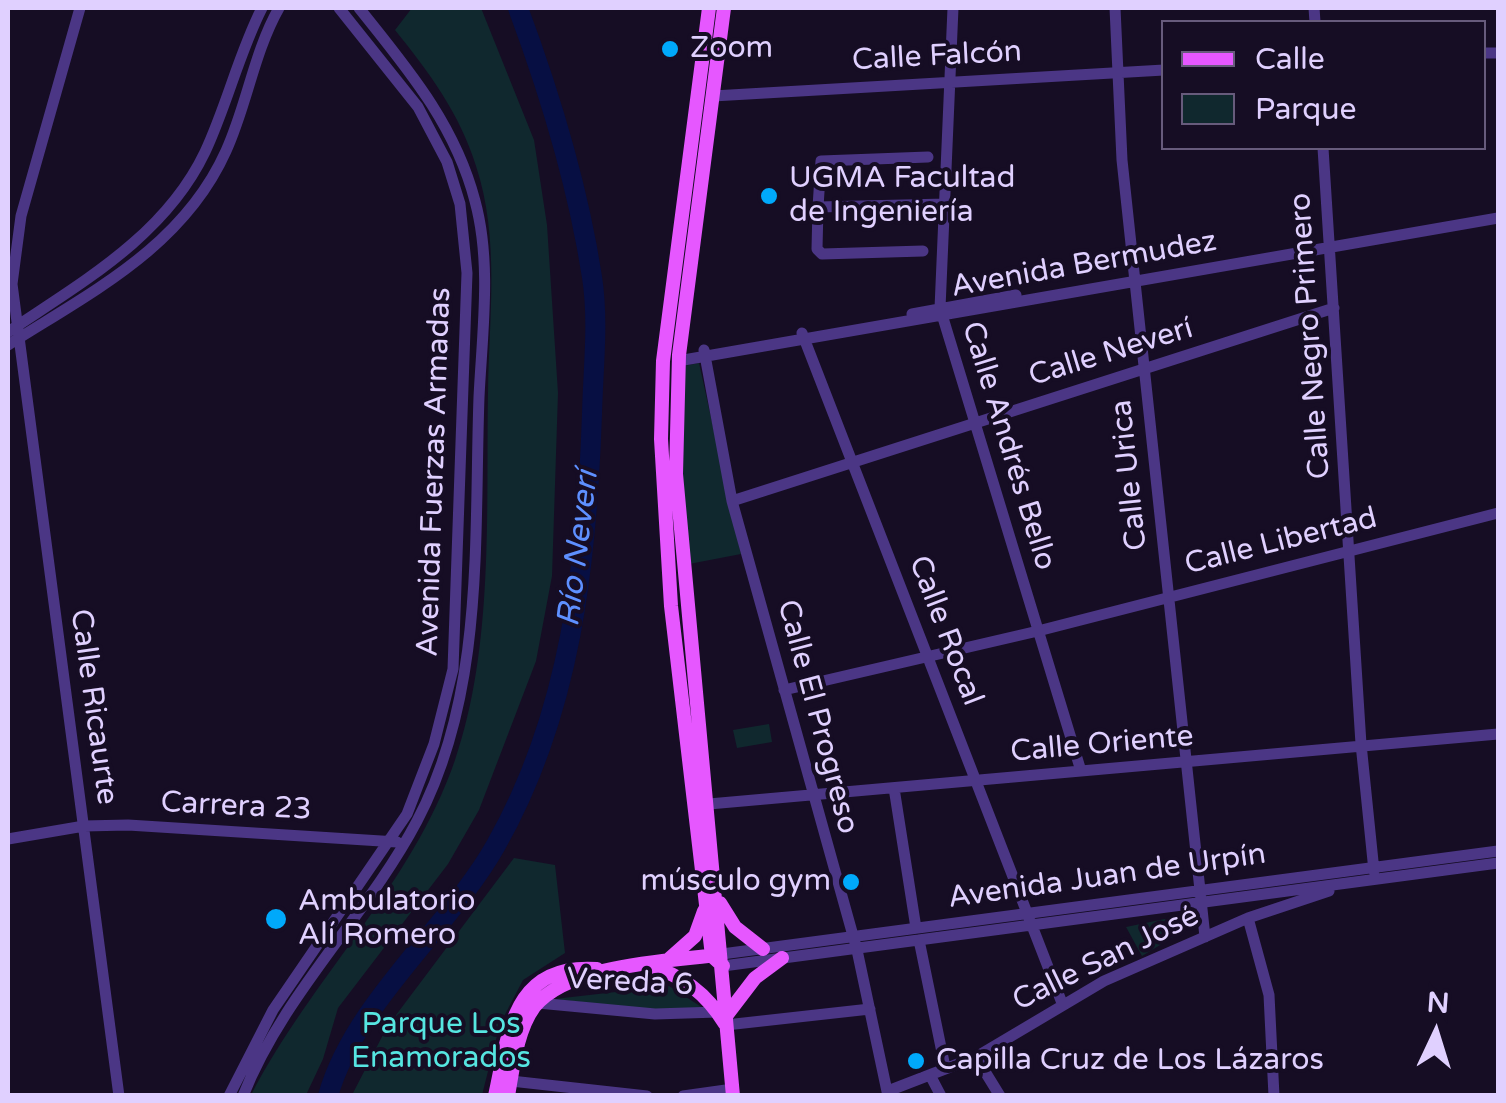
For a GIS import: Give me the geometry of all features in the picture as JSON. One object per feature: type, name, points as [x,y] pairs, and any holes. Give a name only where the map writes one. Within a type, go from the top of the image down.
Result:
[{"type":"main road","points":[[709,8],[662,361],[660,439],[670,588],[733,1092]]},
{"type":"main road","points":[[663,963],[695,936],[711,896],[710,804],[678,517],[678,358],[724,8]]},
{"type":"main road","points":[[711,896],[735,927],[763,949]]},
{"type":"main road","points":[[723,1018],[756,978],[782,958]]},
{"type":"main road","points":[[496,1096],[510,1024],[527,993],[555,974],[574,969],[608,970],[719,959]]},
{"type":"main road","points":[[647,965],[687,982],[723,1018]]},
{"type":"main road","points":[[510,1088],[524,1028],[538,1002],[576,980],[608,970]]},
{"type":"street","name":"Calle Ricaurte","points":[[80,8],[12,232],[12,336],[119,1096]]},
{"type":"street","points":[[12,336],[120,255],[180,193],[216,128],[262,8]]},
{"type":"street","points":[[12,336],[148,254],[191,208],[227,149],[278,8]]},
{"type":"street","name":"Avenida Fuerzas Armadas","points":[[229,1096],[273,1010],[397,842],[434,744],[453,669],[466,241],[460,204],[437,139],[389,67],[339,8]]},
{"type":"street","name":"Avenida Fuerzas Armadas","points":[[243,1096],[265,1047],[397,842],[443,762],[468,652],[483,267],[475,198],[440,116],[359,8]]},
{"type":"street","name":"Calle Andrés Bello","points":[[952,8],[941,312],[1081,771]]},
{"type":"street","name":"Calle Urica","points":[[1115,8],[1115,73],[1134,278],[1183,764],[1205,937]]},
{"type":"street","name":"Calle Falcón","points":[[712,96],[1161,70]]},
{"type":"street","name":"Calle Negro Primero","points":[[1323,150],[1351,550],[1360,744],[1374,874]]},
{"type":"street","points":[[923,251],[822,254],[817,249],[820,161],[928,157]]},
{"type":"street","points":[[818,207],[946,204]]},
{"type":"street","name":"Avenida Bermudez","points":[[678,358],[1498,215]]},
{"type":"street","name":"Calle Neverí","points":[[732,501],[1334,308]]},
{"type":"street","name":"Calle Rocal","points":[[803,336],[1062,1003]]},
{"type":"street","name":"Calle El Progreso","points":[[704,353],[732,501],[855,944],[888,1093]]},
{"type":"street","name":"Calle Libertad","points":[[784,690],[1038,631],[1498,514]]},
{"type":"street","name":"Calle Oriente","points":[[710,804],[1498,734]]},
{"type":"street","points":[[894,788],[945,1066]]},
{"type":"street","name":"Carrera 23","points":[[8,839],[84,826],[397,842]]},
{"type":"street","name":"Avenida Juan de Urpín","points":[[719,959],[782,958],[1028,919],[1352,883],[1374,874],[1498,851]]},
{"type":"street","name":"Avenida Juan de Urpín","points":[[1028,919],[1198,888],[1498,863]]},
{"type":"street","name":"Calle San José","points":[[888,1093],[976,1056],[1062,1003],[1205,937],[1248,918],[1352,883]]},
{"type":"street","points":[[1248,918],[1269,995],[1274,1096]]},
{"type":"street","name":"Avenida Juan de Urpín","points":[[719,959],[763,949],[855,944]]},
{"type":"street","name":"Vereda 6","points":[[538,1002],[723,1018],[870,1009]]},
{"type":"street","points":[[976,1056],[1000,1096]]},
{"type":"street","points":[[930,1075],[941,1096]]},
{"type":"street","points":[[510,1088],[647,1096]]},
{"type":"street","points":[[682,1096],[733,1092]]},
{"type":"green space","points":[[412,8],[481,8],[534,140],[547,225],[558,393],[552,576],[536,661],[479,810],[448,864],[338,1008],[323,1059],[306,1095],[251,1095],[302,1011],[387,890],[436,806],[455,760],[476,671],[487,531],[491,250],[483,194],[461,129],[431,78],[395,30]]},
{"type":"green space","points":[[699,363],[741,554],[689,564],[683,479],[684,366]]},
{"type":"green space","points":[[769,724],[772,742],[737,748],[733,730]]},
{"type":"green space","name":"Parque Los Enamorados","points":[[514,858],[555,865],[565,953],[523,980],[500,1024],[482,1095],[352,1095],[387,1027]]},
{"type":"green space","points":[[1189,914],[1193,925],[1142,956],[1126,927]]},
{"type":"green space","points":[[669,986],[703,1008],[653,1010],[554,999]]},
{"type":"waterway","name":"Río Neverí","points":[[328,1096],[341,1062],[380,997],[477,876],[496,845],[542,743],[570,636],[590,470],[594,294],[571,175],[518,8]]},
{"type":"place","name":"Zoom","points":[[670,49]]},
{"type":"place","name":"UGMA Facultad de Ingeniería","points":[[769,196]]},
{"type":"place","name":"músculo gym","points":[[851,882]]},
{"type":"place","name":"Ambulatorio Alí Romero","points":[[276,919]]},
{"type":"place","name":"Capilla Cruz de Los Lázaros","points":[[916,1061]]}]
